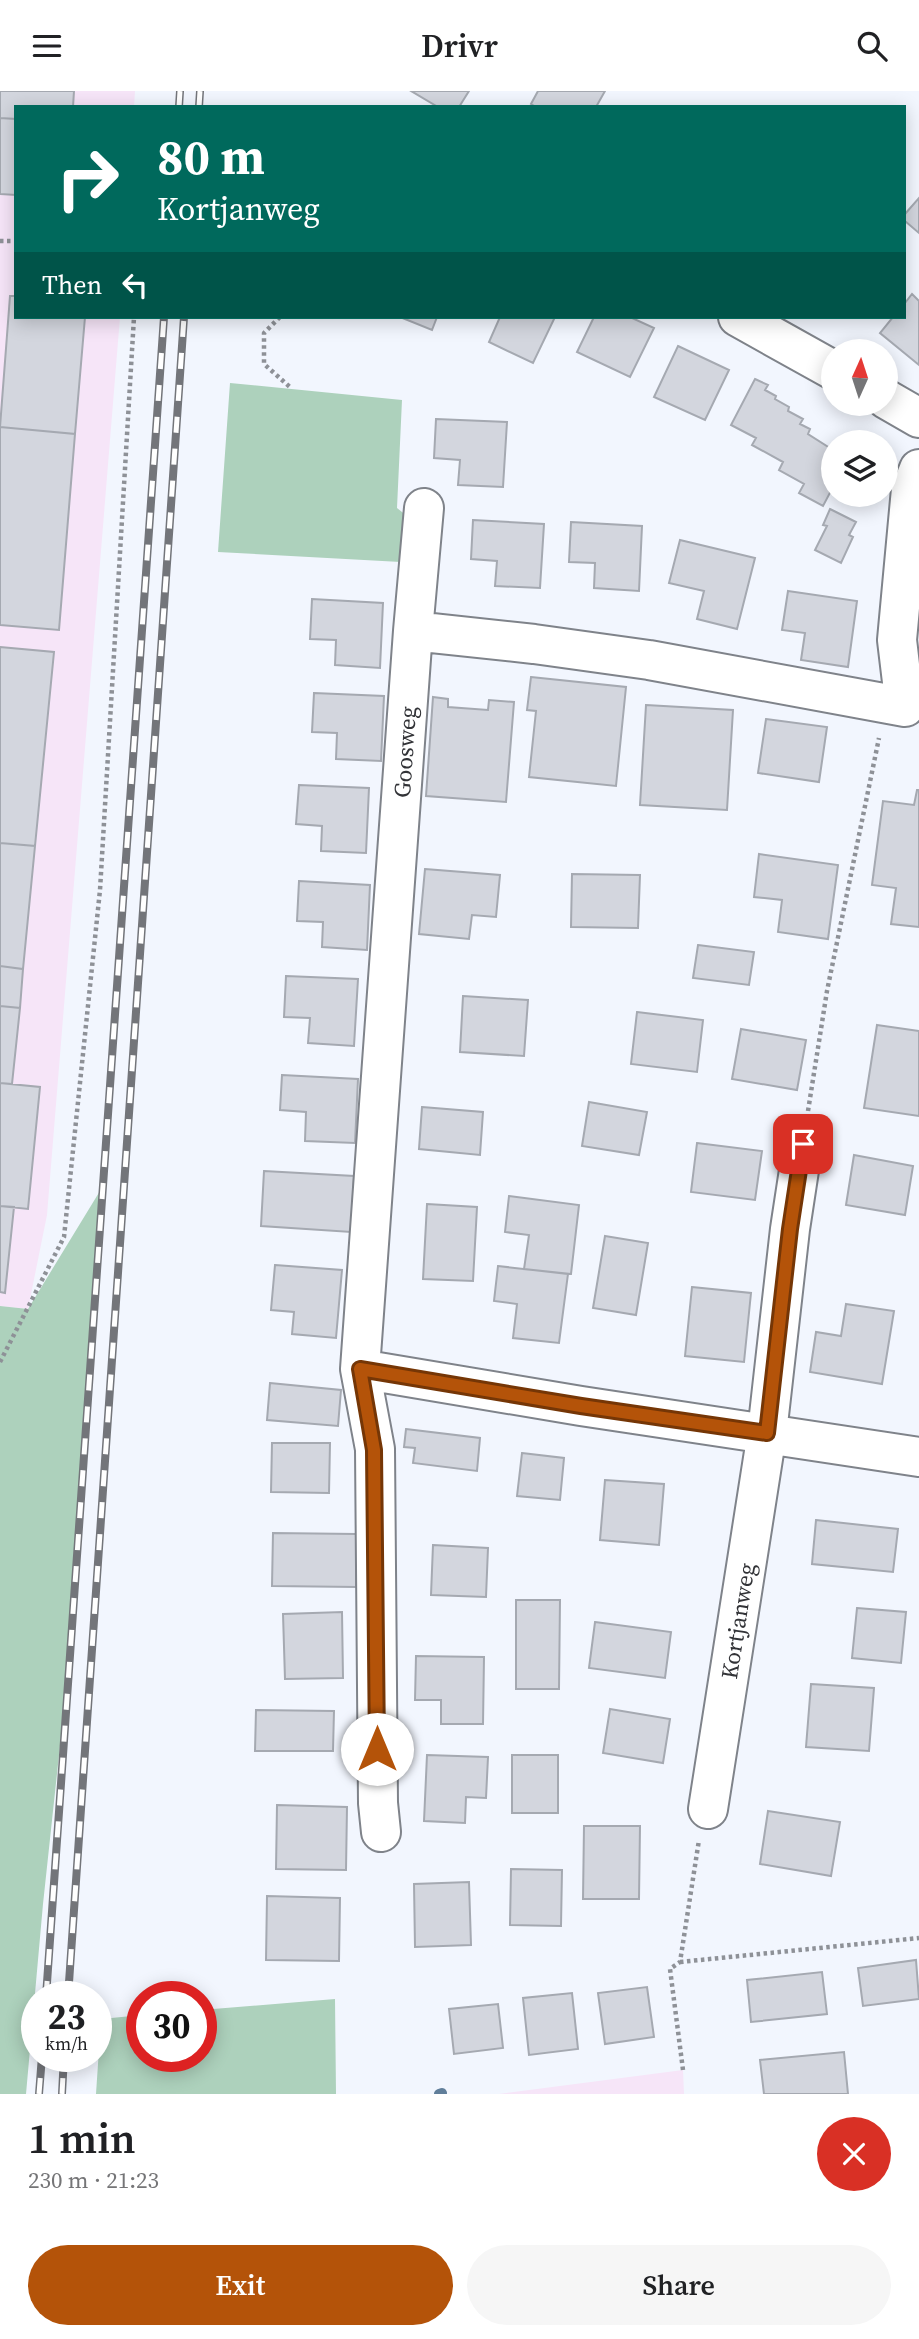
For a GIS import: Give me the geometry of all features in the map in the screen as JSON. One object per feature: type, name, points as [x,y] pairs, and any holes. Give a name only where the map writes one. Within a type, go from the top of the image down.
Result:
[{"type":"street","points":[[742,319],[821,363]]},
{"type":"street","points":[[898,406],[919,418]]},
{"type":"street","points":[[413,631],[649,660],[905,707],[897,640],[911,489],[919,470]]},
{"type":"street","name":"Goosweg","points":[[381,1832],[378,1803],[374,1450],[360,1369],[424,507]]},
{"type":"street","name":"Kortjanweg","points":[[708,1809],[767,1433],[790,1229],[803,1144]]},
{"type":"street","points":[[360,1369],[581,1406],[919,1457]]},
{"type":"path","points":[[0,1361],[64,1237],[100,890],[134,319]]},
{"type":"path","points":[[278,319],[264,333],[264,364],[291,388]]},
{"type":"path","points":[[803,1144],[827,991],[882,724],[905,707]]},
{"type":"path","points":[[680,1962],[700,1828],[708,1809]]},
{"type":"path","points":[[683,2070],[670,1969],[680,1962],[919,1938]]},
{"type":"shaded area","points":[[0,91],[135,91],[134,105],[14,105],[14,319],[120,319],[47,1215],[28,1309],[0,1306]]},
{"type":"shaded area","points":[[683,2070],[684,2094],[499,2094]]},
{"type":"green space","points":[[230,383],[402,400],[397,508],[422,528],[419,563],[218,552]]},
{"type":"green space","points":[[103,1186],[72,1634],[36,1981],[21,1981],[21,2072],[28,2072],[26,2094],[0,2094],[0,1306],[28,1309]]},
{"type":"green space","points":[[335,1999],[336,2094],[96,2094],[97,2072],[112,2072],[112,2018],[126,2017],[126,2072],[217,2072],[217,2009]]},
{"type":"building","points":[[0,91],[74,91],[73,105],[14,105],[14,119],[0,118]]},
{"type":"building","points":[[411,91],[469,91],[460,105],[435,105]]},
{"type":"building","points":[[538,91],[605,91],[597,105],[531,104]]},
{"type":"building","points":[[0,118],[14,119],[14,195],[0,194]]},
{"type":"building","points":[[919,198],[919,233],[906,222],[906,213]]},
{"type":"building","points":[[912,294],[919,301],[919,365],[898,348],[898,339],[887,339],[880,333],[891,319],[906,319],[906,302]]},
{"type":"building","points":[[10,296],[14,296],[14,319],[85,319],[75,434],[0,427]]},
{"type":"building","points":[[405,319],[436,319],[432,330]]},
{"type":"building","points":[[499,319],[554,319],[533,363],[489,342]]},
{"type":"building","points":[[593,319],[634,319],[654,328],[630,377],[577,352]]},
{"type":"building","points":[[678,346],[729,370],[705,420],[654,397]]},
{"type":"building","points":[[755,379],[768,385],[765,390],[789,407],[788,411],[803,419],[800,424],[810,429],[808,434],[821,442],[821,505],[799,493],[804,484],[779,470],[783,462],[752,445],[756,438],[731,425]]},
{"type":"building","points":[[436,419],[507,422],[503,487],[458,485],[460,460],[434,458]]},
{"type":"building","points":[[0,427],[75,434],[59,630],[0,625]]},
{"type":"building","points":[[830,509],[856,522],[849,535],[853,537],[841,563],[815,550],[827,526],[823,525]]},
{"type":"building","points":[[473,520],[544,524],[540,588],[495,586],[497,561],[471,559]]},
{"type":"building","points":[[571,522],[642,526],[639,591],[594,588],[595,563],[569,562]]},
{"type":"building","points":[[680,540],[755,558],[737,629],[697,619],[704,591],[669,583]]},
{"type":"building","points":[[788,591],[857,601],[848,667],[801,660],[805,633],[782,630]]},
{"type":"building","points":[[312,599],[383,603],[380,668],[335,665],[336,640],[310,639]]},
{"type":"building","points":[[0,647],[54,652],[35,846],[0,843]]},
{"type":"building","points":[[531,677],[626,687],[616,786],[529,777],[536,711],[527,710]]},
{"type":"building","points":[[314,693],[384,696],[381,761],[336,759],[337,733],[312,732]]},
{"type":"building","points":[[433,697],[448,699],[448,707],[488,710],[489,700],[514,702],[506,802],[426,796]]},
{"type":"building","points":[[646,705],[733,710],[727,810],[640,805]]},
{"type":"building","points":[[766,719],[827,727],[819,782],[758,773]]},
{"type":"building","points":[[299,785],[369,788],[366,853],[321,851],[322,826],[296,824]]},
{"type":"building","points":[[917,790],[919,927],[891,924],[896,888],[872,885],[883,801],[914,805]]},
{"type":"building","points":[[0,843],[35,846],[23,969],[0,966]]},
{"type":"building","points":[[759,854],[838,865],[828,939],[778,932],[782,900],[754,897]]},
{"type":"building","points":[[425,869],[500,875],[496,917],[472,915],[469,939],[419,934]]},
{"type":"building","points":[[572,874],[640,875],[638,928],[571,927]]},
{"type":"building","points":[[299,881],[370,885],[367,950],[322,947],[323,922],[297,921]]},
{"type":"building","points":[[698,945],[754,952],[749,985],[693,978]]},
{"type":"building","points":[[0,966],[23,969],[20,1008],[0,1006]]},
{"type":"building","points":[[286,976],[358,979],[354,1046],[308,1043],[310,1018],[284,1017]]},
{"type":"building","points":[[463,996],[528,1000],[524,1056],[460,1052]]},
{"type":"building","points":[[0,1006],[20,1008],[12,1084],[0,1083]]},
{"type":"building","points":[[637,1012],[703,1020],[697,1072],[631,1064]]},
{"type":"building","points":[[877,1025],[919,1031],[919,1116],[864,1108]]},
{"type":"building","points":[[741,1029],[806,1040],[797,1090],[732,1079]]},
{"type":"building","points":[[282,1075],[358,1079],[355,1143],[305,1141],[306,1112],[280,1110]]},
{"type":"building","points":[[0,1083],[40,1087],[28,1209],[0,1206]]},
{"type":"building","points":[[589,1102],[647,1112],[639,1155],[582,1146]]},
{"type":"building","points":[[422,1107],[483,1112],[480,1155],[419,1149]]},
{"type":"building","points":[[697,1143],[762,1151],[755,1200],[691,1192]]},
{"type":"building","points":[[854,1155],[913,1166],[905,1215],[846,1205]]},
{"type":"building","points":[[264,1171],[354,1176],[351,1232],[261,1226]]},
{"type":"building","points":[[509,1196],[579,1205],[571,1274],[524,1269],[529,1235],[505,1232]]},
{"type":"building","points":[[427,1204],[477,1207],[473,1281],[423,1279]]},
{"type":"building","points":[[0,1206],[14,1207],[5,1293],[0,1292]]},
{"type":"building","points":[[605,1236],[648,1243],[636,1315],[593,1308]]},
{"type":"building","points":[[275,1265],[342,1270],[336,1338],[292,1334],[294,1312],[271,1310]]},
{"type":"building","points":[[498,1266],[568,1274],[559,1343],[513,1338],[517,1304],[494,1301]]},
{"type":"building","points":[[692,1287],[751,1293],[744,1362],[685,1356]]},
{"type":"building","points":[[846,1304],[894,1311],[882,1384],[810,1372],[816,1332],[841,1336]]},
{"type":"building","points":[[270,1383],[341,1390],[338,1426],[267,1420]]},
{"type":"building","points":[[406,1429],[480,1438],[477,1471],[413,1463],[415,1448],[404,1447]]},
{"type":"building","points":[[272,1443],[330,1443],[329,1493],[271,1492]]},
{"type":"building","points":[[522,1453],[564,1458],[560,1500],[517,1496]]},
{"type":"building","points":[[605,1480],[664,1484],[659,1545],[600,1540]]},
{"type":"building","points":[[816,1520],[898,1529],[893,1572],[812,1564]]},
{"type":"building","points":[[273,1533],[356,1534],[356,1587],[272,1586]]},
{"type":"building","points":[[433,1545],[488,1548],[486,1597],[431,1595]]},
{"type":"building","points":[[516,1600],[560,1600],[559,1689],[516,1689]]},
{"type":"building","points":[[857,1608],[906,1612],[901,1663],[852,1658]]},
{"type":"building","points":[[342,1612],[343,1678],[285,1679],[283,1614]]},
{"type":"building","points":[[595,1622],[671,1632],[665,1678],[589,1668]]},
{"type":"building","points":[[416,1656],[484,1657],[483,1724],[441,1724],[441,1700],[415,1700]]},
{"type":"building","points":[[811,1684],[874,1688],[869,1751],[806,1747]]},
{"type":"building","points":[[610,1709],[670,1719],[663,1763],[603,1753]]},
{"type":"building","points":[[256,1710],[334,1711],[333,1751],[255,1751]]},
{"type":"building","points":[[427,1755],[488,1757],[486,1798],[466,1797],[465,1823],[424,1821]]},
{"type":"building","points":[[512,1755],[558,1755],[558,1813],[512,1813]]},
{"type":"building","points":[[277,1805],[347,1807],[346,1870],[276,1869]]},
{"type":"building","points":[[768,1811],[840,1822],[831,1876],[760,1864]]},
{"type":"building","points":[[584,1826],[640,1826],[639,1899],[583,1899]]},
{"type":"building","points":[[511,1869],[562,1870],[561,1926],[510,1925]]},
{"type":"building","points":[[469,1882],[471,1945],[415,1947],[414,1884]]},
{"type":"building","points":[[267,1896],[340,1898],[339,1961],[266,1960]]},
{"type":"building","points":[[916,1960],[919,1999],[863,2006],[858,1968]]},
{"type":"building","points":[[822,1972],[827,2014],[751,2022],[747,1980]]},
{"type":"building","points":[[647,1987],[654,2037],[605,2044],[598,1993]]},
{"type":"building","points":[[572,1993],[578,2049],[529,2055],[523,1998]]},
{"type":"building","points":[[498,2004],[503,2048],[454,2054],[449,2009]]},
{"type":"building","points":[[844,2052],[848,2094],[764,2094],[760,2060]]},
{"type":"railway","points":[[179,105],[180,91]]},
{"type":"railway","points":[[199,105],[200,91]]},
{"type":"railway","points":[[47,1981],[164,319]]},
{"type":"railway","points":[[69,1981],[184,319]]},
{"type":"railway","points":[[39,2094],[41,2072]]},
{"type":"railway","points":[[62,2094],[63,2072]]},
{"type":"route","points":[[377,1749],[374,1450],[360,1369],[581,1406],[767,1433],[790,1229],[803,1144]]}]
